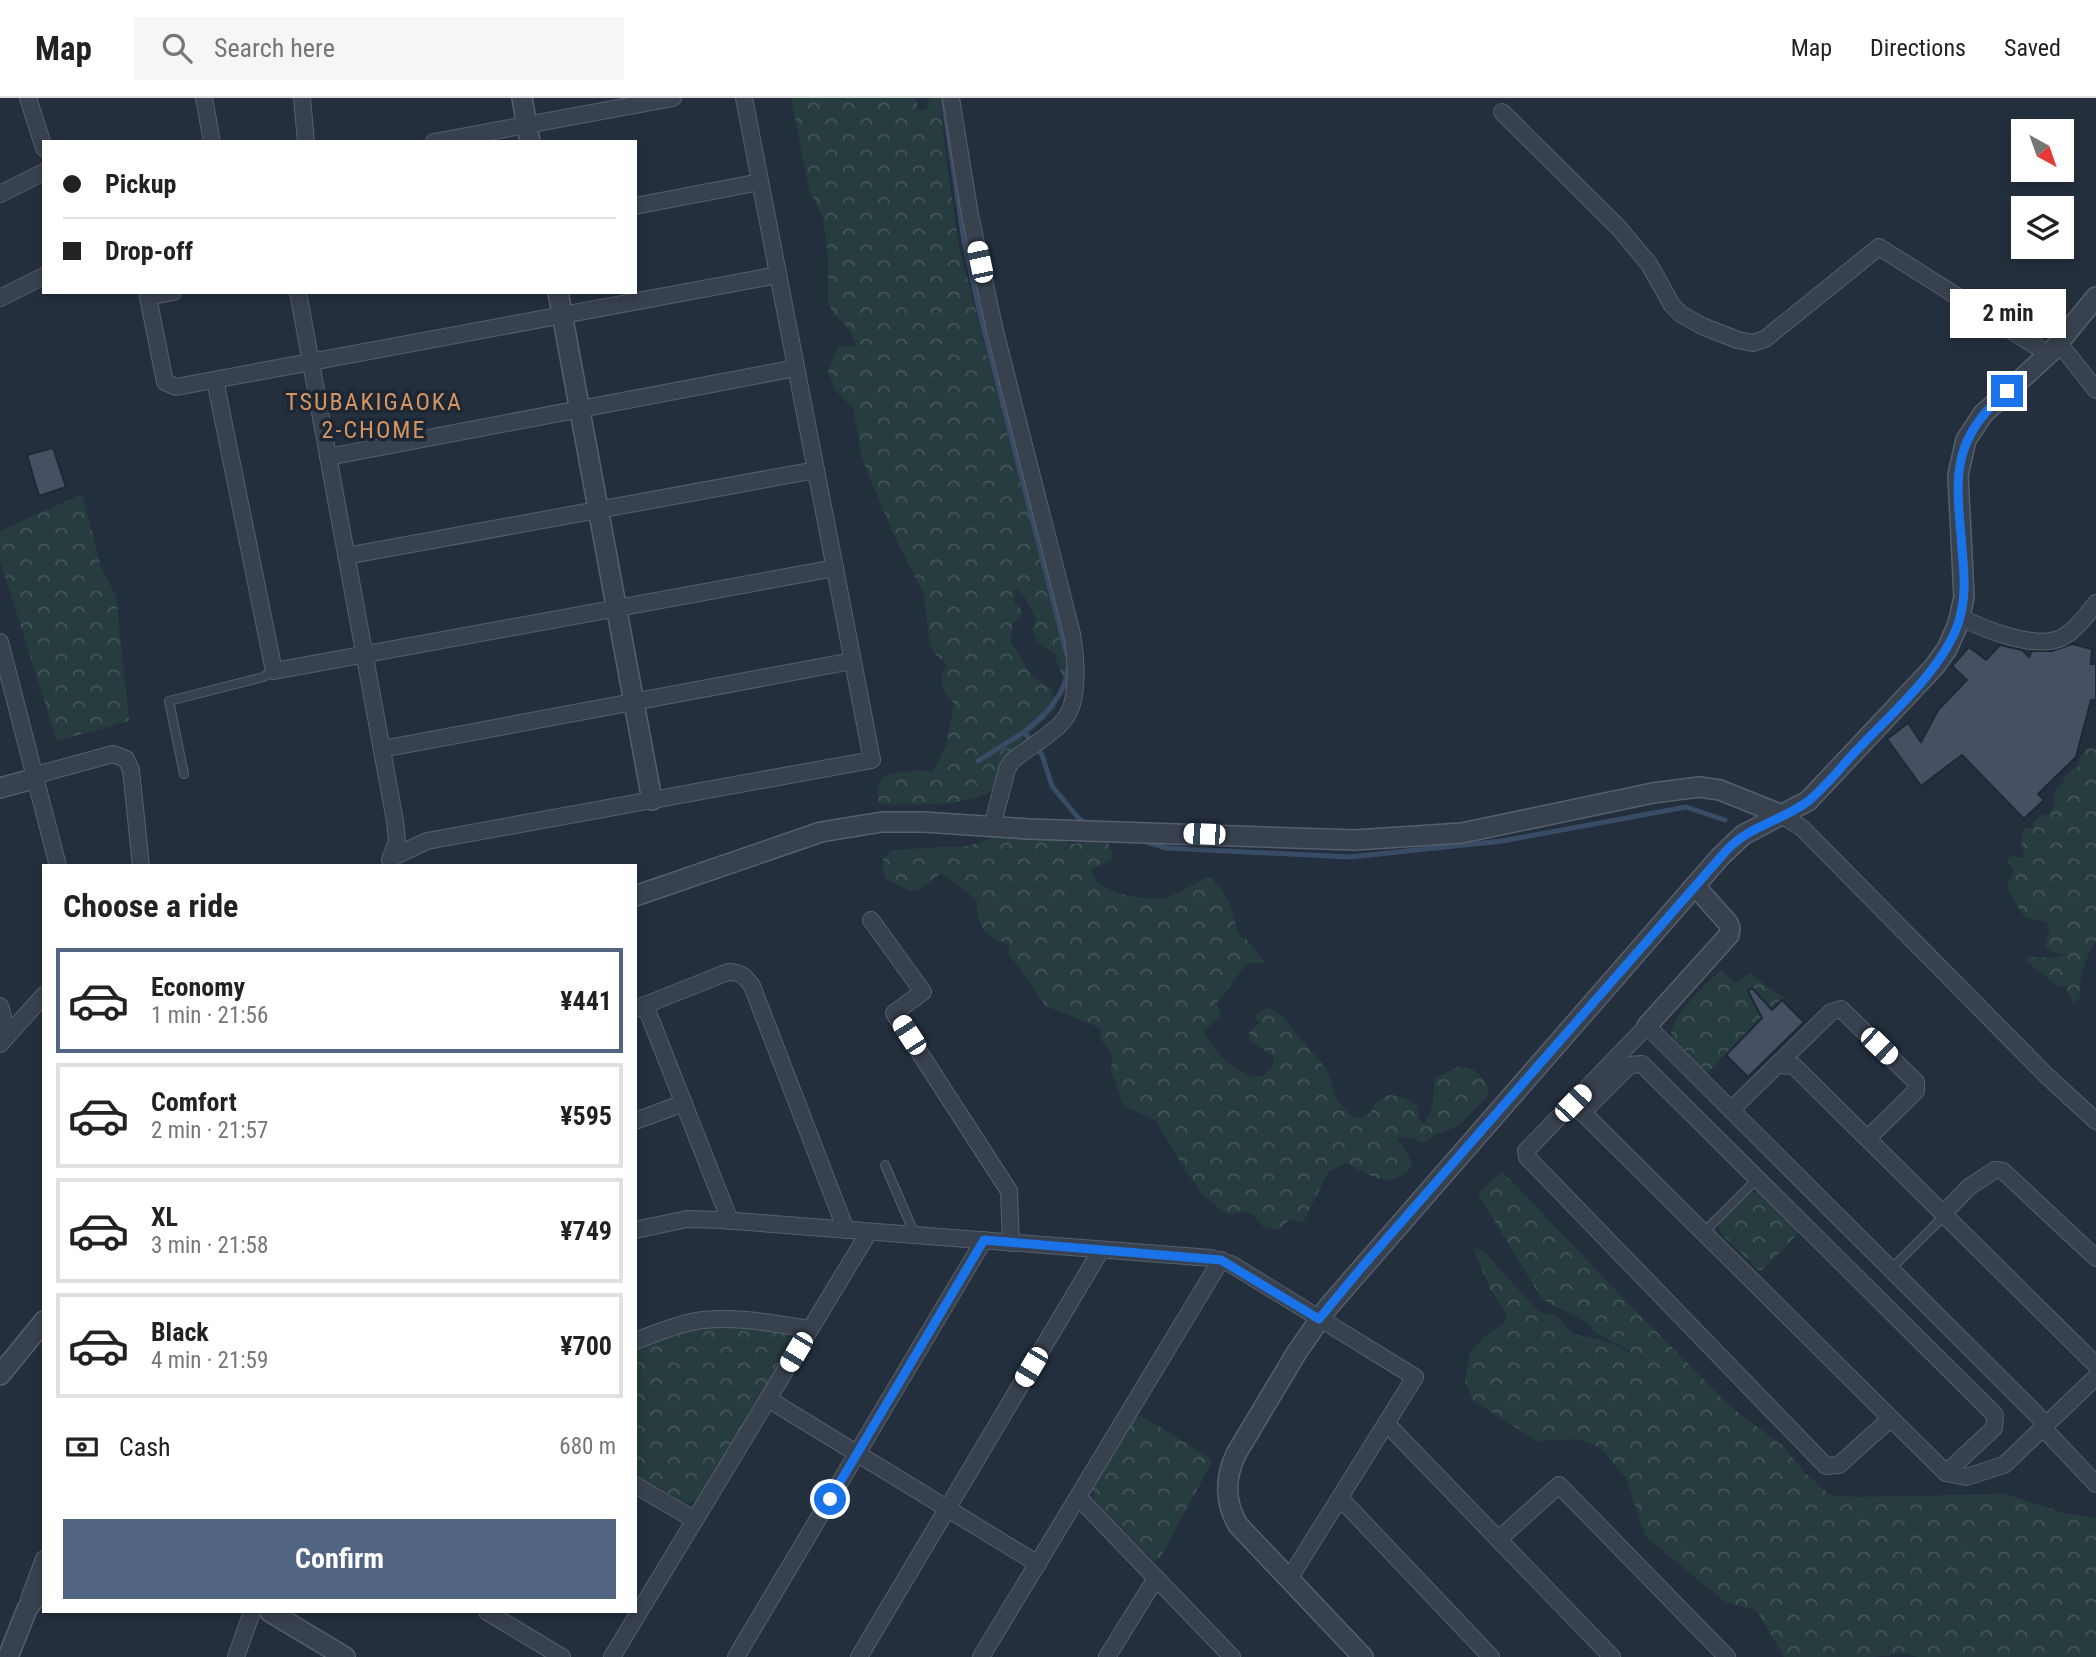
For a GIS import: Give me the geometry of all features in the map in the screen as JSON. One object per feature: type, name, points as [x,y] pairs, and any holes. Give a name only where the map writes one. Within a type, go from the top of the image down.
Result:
[{"type":"street","points":[[28,98],[42,142]]},
{"type":"street","points":[[204,98],[212,140]]},
{"type":"street","points":[[302,98],[306,140]]},
{"type":"street","points":[[522,98],[529,133]]},
{"type":"street","points":[[455,140],[529,133],[673,98]]},
{"type":"street","points":[[389,862],[427,841],[872,760],[744,98]]},
{"type":"street","points":[[951,98],[970,215],[995,331],[1069,621],[1076,659],[1076,677],[1066,718],[1012,761],[1007,769],[992,827]]},
{"type":"street","points":[[1502,112],[1618,227],[1649,264],[1675,309],[1702,326],[1746,342],[1765,339],[1879,247],[2039,348]]},
{"type":"street","points":[[0,194],[42,173]]},
{"type":"street","points":[[637,205],[760,182]]},
{"type":"street","points":[[148,295],[165,382],[176,387],[778,275]]},
{"type":"street","points":[[0,298],[42,277]]},
{"type":"street","points":[[298,294],[397,831],[397,841],[389,862]]},
{"type":"street","points":[[558,294],[652,800]]},
{"type":"street","points":[[1363,1657],[1238,1525],[1229,1506],[1227,1485],[1231,1464],[1319,1319],[1695,886],[1735,841],[1808,801],[1934,667],[1952,640],[1960,617],[1965,588],[1958,475],[1969,433],[1983,414],[2059,343],[2096,297]]},
{"type":"street","points":[[2059,343],[2096,390]]},
{"type":"street","points":[[328,457],[796,368]]},
{"type":"street","points":[[215,380],[274,671],[835,568]]},
{"type":"street","points":[[346,556],[816,470]]},
{"type":"street","points":[[1960,617],[2001,635],[2056,640],[2075,628],[2096,603]]},
{"type":"street","points":[[0,642],[58,864]]},
{"type":"street","points":[[382,749],[852,661]]},
{"type":"street","points":[[0,788],[113,754],[126,759],[131,770],[141,864]]},
{"type":"street","points":[[637,895],[776,846],[838,828],[904,822],[1342,839],[1394,838],[1483,830],[1663,792],[1699,787],[1720,790],[1782,815],[1802,828],[2047,1076],[2096,1121]]},
{"type":"street","points":[[1578,1108],[1729,935],[1728,923],[1695,886]]},
{"type":"street","points":[[871,920],[922,992],[894,1013],[1009,1191],[1011,1243]]},
{"type":"street","points":[[730,1220],[684,1103],[640,1007],[728,972],[741,974],[747,979],[757,999],[846,1230]]},
{"type":"street","points":[[4,1039],[42,997]]},
{"type":"street","points":[[0,1006],[4,1039]]},
{"type":"street","points":[[1731,1110],[1831,1012],[1841,1009],[1916,1082],[1916,1091],[1868,1139]]},
{"type":"street","points":[[1647,1026],[2045,1426],[2096,1484]]},
{"type":"street","points":[[1890,1419],[1839,1465],[1826,1466],[1527,1157],[1526,1151],[1630,1065],[1642,1064],[1995,1415],[1994,1428],[1946,1473]]},
{"type":"street","points":[[1777,1065],[1794,1066],[2096,1365]]},
{"type":"street","points":[[637,1120],[684,1103]]},
{"type":"street","points":[[1578,1108],[1946,1473],[1966,1477],[2004,1465],[2096,1377]]},
{"type":"street","points":[[1944,1214],[1969,1187],[1995,1170],[2003,1171],[2096,1258]]},
{"type":"street","points":[[637,1230],[687,1219],[730,1220],[1221,1260],[1415,1377],[1289,1579]]},
{"type":"street","points":[[612,1657],[869,1232]]},
{"type":"street","points":[[736,1657],[984,1240]]},
{"type":"street","points":[[859,1657],[1101,1250]]},
{"type":"street","points":[[981,1657],[1221,1260]]},
{"type":"street","points":[[637,1339],[675,1326],[711,1320],[759,1322],[810,1329]]},
{"type":"street","points":[[0,1375],[42,1323]]},
{"type":"street","points":[[768,1399],[1038,1564]]},
{"type":"street","points":[[1386,1423],[1500,1538],[1612,1657]]},
{"type":"street","points":[[1500,1538],[1559,1485],[1727,1657]]},
{"type":"street","points":[[637,1486],[695,1520]]},
{"type":"street","points":[[1078,1497],[1231,1657]]},
{"type":"street","points":[[1340,1498],[1492,1657]]},
{"type":"street","points":[[8,1657],[42,1564]]},
{"type":"street","points":[[1107,1657],[1156,1578]]},
{"type":"street","points":[[16,1634],[33,1600],[42,1589]]},
{"type":"street","points":[[236,1657],[252,1613]]},
{"type":"street","points":[[273,1613],[345,1657]]},
{"type":"street","points":[[498,1614],[562,1657]]},
{"type":"lane","points":[[184,774],[169,701],[263,677],[274,671]]},
{"type":"lane","points":[[885,1164],[915,1235]]},
{"type":"lane","points":[[1703,1233],[1758,1179]]},
{"type":"lane","points":[[1891,1269],[1944,1214]]},
{"type":"green space","points":[[791,98],[916,98],[919,111],[928,108],[929,98],[940,98],[959,247],[1069,667],[1068,679],[1063,677],[1054,654],[1038,642],[1032,629],[1036,619],[1026,599],[1016,588],[1014,602],[1022,614],[1012,625],[1011,641],[1032,677],[1052,689],[1056,708],[1008,753],[995,789],[980,797],[953,803],[879,803],[877,786],[885,775],[918,770],[933,772],[946,746],[954,703],[942,685],[942,675],[947,664],[934,653],[930,644],[923,592],[893,533],[862,459],[853,408],[837,392],[828,372],[838,347],[857,346],[849,329],[833,313],[828,302],[828,255],[823,218],[809,189]]},
{"type":"green space","points":[[82,494],[101,567],[116,596],[129,721],[57,741],[0,560],[0,531]]},
{"type":"green space","points":[[2090,748],[2096,750],[2096,940],[2084,968],[2080,998],[2073,1003],[2065,987],[2058,986],[2026,961],[2028,957],[2054,957],[2068,953],[2059,954],[2045,948],[2049,933],[2047,922],[2027,918],[2021,912],[2008,890],[2008,883],[2014,872],[2008,861],[2011,856],[2024,858],[2021,840],[2024,828],[2033,828],[2034,822],[2043,814],[2048,815],[2055,806],[2052,801],[2056,789],[2062,785],[2070,771],[2078,767],[2081,756]]},
{"type":"green space","points":[[1001,836],[1052,838],[1073,844],[1106,838],[1113,854],[1111,860],[1092,869],[1094,877],[1109,889],[1131,896],[1168,897],[1208,877],[1215,882],[1229,902],[1239,935],[1246,939],[1265,963],[1247,963],[1216,1003],[1222,1014],[1203,1032],[1228,1063],[1244,1073],[1263,1076],[1273,1065],[1274,1058],[1249,1040],[1249,1032],[1260,1023],[1254,1017],[1256,1013],[1268,1008],[1281,1015],[1327,1070],[1337,1100],[1353,1118],[1370,1114],[1379,1100],[1390,1095],[1402,1097],[1416,1105],[1420,1121],[1425,1123],[1432,1106],[1435,1078],[1460,1066],[1476,1071],[1486,1082],[1489,1089],[1486,1097],[1459,1126],[1434,1135],[1424,1143],[1413,1138],[1396,1137],[1408,1154],[1412,1166],[1396,1178],[1380,1179],[1347,1163],[1329,1171],[1303,1222],[1289,1220],[1278,1230],[1264,1227],[1252,1214],[1242,1212],[1232,1215],[1224,1212],[1202,1194],[1156,1121],[1123,1105],[1111,1070],[1112,1056],[1101,1039],[1101,1028],[1046,1006],[1009,954],[1009,945],[993,938],[984,930],[978,918],[977,900],[941,873],[920,889],[911,891],[887,880],[883,872],[883,858],[892,850],[967,846]]},
{"type":"green space","points":[[1721,970],[1735,984],[1750,973],[1785,998],[1772,1010],[1769,1007],[1762,1018],[1705,1075],[1677,1048],[1671,1035],[1673,1026],[1687,1004]]},
{"type":"green space","points":[[1502,1171],[1730,1406],[1783,1446],[1805,1473],[1830,1495],[1856,1497],[2006,1494],[2064,1513],[2096,1518],[2096,1657],[1917,1657],[1906,1653],[1873,1657],[1784,1657],[1757,1611],[1725,1602],[1645,1536],[1626,1478],[1599,1447],[1578,1439],[1537,1441],[1472,1400],[1465,1380],[1470,1353],[1507,1318],[1490,1289],[1474,1250],[1476,1248],[1484,1252],[1538,1311],[1556,1316],[1574,1334],[1605,1341],[1645,1359],[1595,1333],[1586,1322],[1542,1299],[1478,1194]]},
{"type":"green space","points":[[1762,1191],[1800,1232],[1762,1270],[1758,1270],[1720,1232],[1719,1224],[1752,1192]]},
{"type":"green space","points":[[714,1326],[752,1327],[793,1333],[795,1340],[696,1501],[685,1503],[637,1475],[637,1346],[671,1333]]},
{"type":"green space","points":[[1142,1416],[1212,1462],[1160,1558],[1154,1561],[1095,1501],[1093,1489],[1135,1418]]},
{"type":"building","points":[[53,448],[66,487],[39,496],[27,455]]},
{"type":"building","points":[[2072,644],[2092,649],[2091,664],[2096,664],[2096,700],[2091,700],[2076,757],[2038,794],[2044,800],[2024,819],[1962,755],[1921,786],[1887,739],[1908,723],[1921,742],[1938,710],[1967,680],[1952,666],[1969,647],[1986,660],[2000,645],[2022,650],[2029,657],[2032,651],[2052,651]]},
{"type":"building","points":[[1752,988],[1772,1010],[1782,1000],[1804,1022],[1748,1077],[1726,1055],[1762,1018],[1748,991]]},
{"type":"waterway","points":[[943,98],[964,241],[979,310],[1067,655]]},
{"type":"waterway","points":[[1024,732],[1059,696],[1068,668]]},
{"type":"waterway","points":[[978,761],[1024,732],[1042,755],[1052,786],[1080,820],[1088,824]]},
{"type":"waterway","points":[[1144,841],[1166,848],[1350,857],[1502,841],[1686,807],[1725,820]]},
{"type":"district","name":"TSUBAKIGAOKA 2-CHOME","points":[[374,416]]},
{"type":"route","points":[[830,1499],[984,1240],[1221,1260],[1319,1319],[1735,841],[1808,801],[1934,667],[1952,640],[1964,597],[1958,485],[1961,456],[1969,433],[1978,420],[2007,391]]}]
